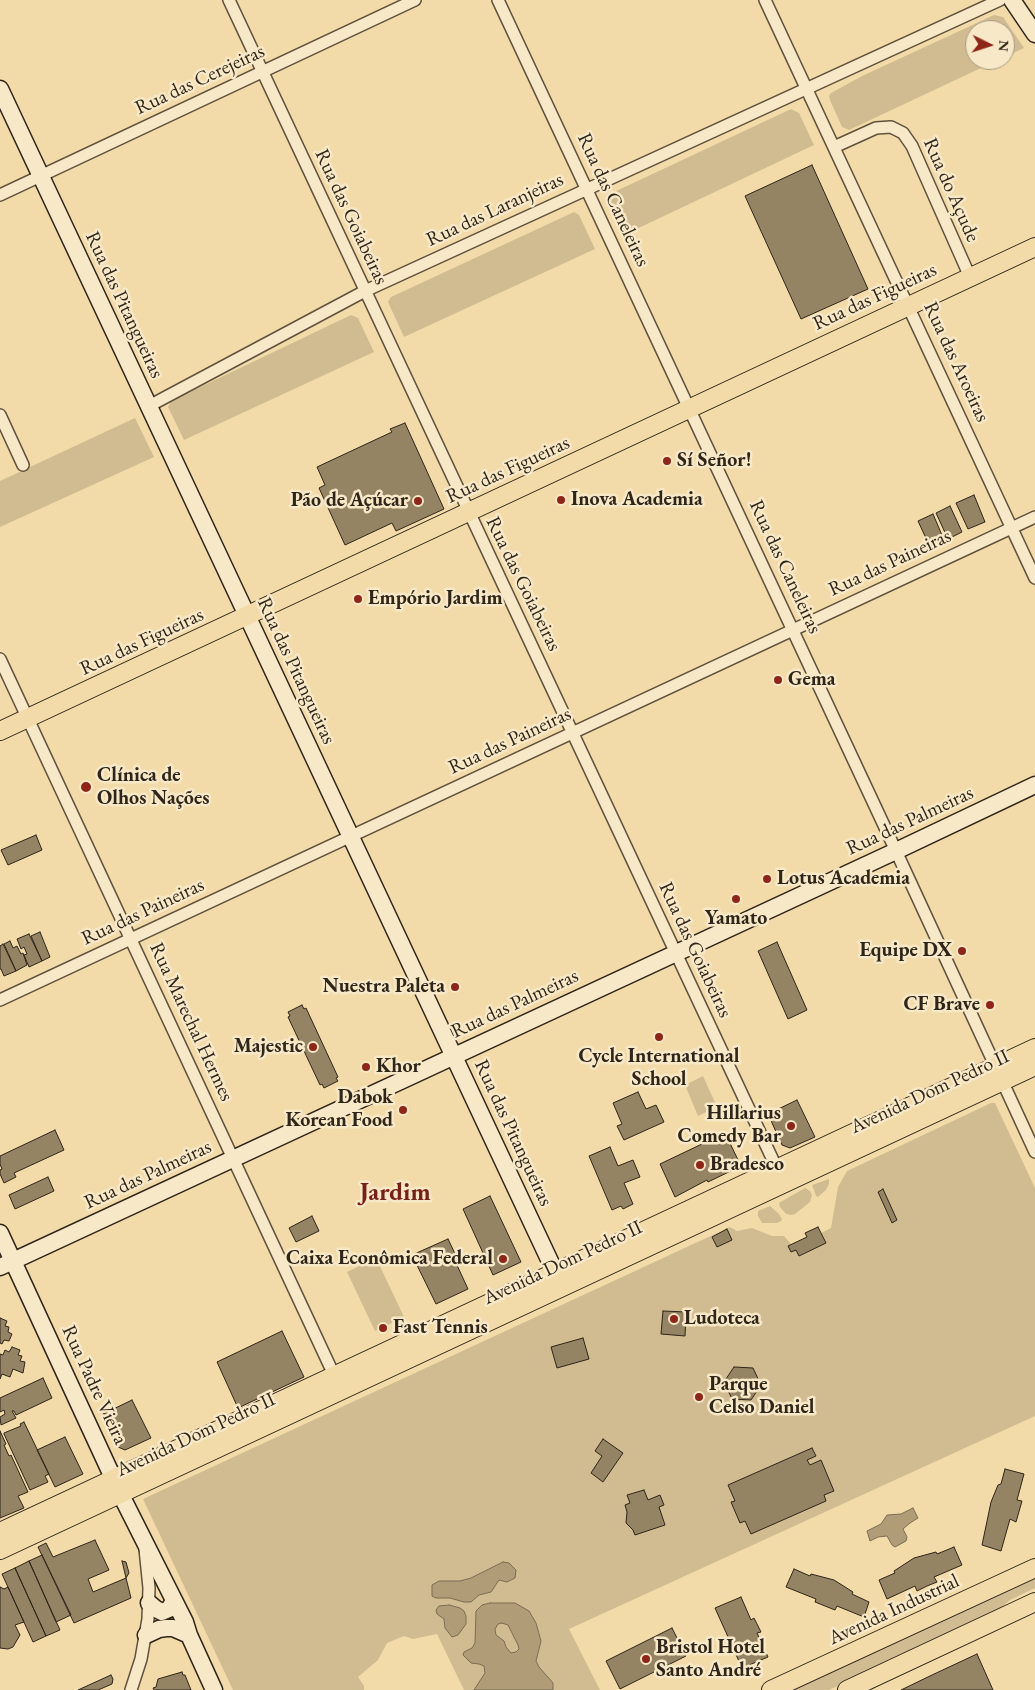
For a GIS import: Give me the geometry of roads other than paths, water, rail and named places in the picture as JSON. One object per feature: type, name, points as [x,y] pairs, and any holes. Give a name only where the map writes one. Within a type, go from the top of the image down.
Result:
[{"type":"main road","name":"Rua das Figueiras","points":[[0,731],[1035,247]]},
{"type":"main road","name":"Avenida Dom Pedro II","points":[[0,1532],[117,1486],[998,1074],[1035,1048]]},
{"type":"main road","name":"Avenida Dom Pedro II","points":[[998,1074],[1035,1066]]},
{"type":"main road","name":"Avenida Dom Pedro II","points":[[0,1550],[117,1486],[334,1375],[555,1272],[781,1175]]},
{"type":"main road","name":"Avenida Industrial","points":[[771,1690],[1035,1568]]},
{"type":"main road","points":[[847,1690],[1035,1602]]},
{"type":"street","name":"Rua das Goiabeiras","points":[[229,0],[781,1175]]},
{"type":"street","name":"Rua das Cerejeiras","points":[[0,195],[415,0]]},
{"type":"street","name":"Rua das Caneleiras","points":[[498,0],[1035,1152]]},
{"type":"street","name":"Rua das Aroeiras","points":[[765,0],[1035,578]]},
{"type":"street","name":"Rua das Laranjeiras","points":[[149,406],[365,291],[1000,0]]},
{"type":"street","points":[[1012,0],[1035,34]]},
{"type":"street","name":"Rua das Pitangueiras","points":[[0,89],[555,1272]]},
{"type":"street","name":"Rua do Açude","points":[[834,147],[876,128],[891,127],[903,133],[912,146],[970,277]]},
{"type":"street","points":[[0,415],[23,465]]},
{"type":"street","name":"Rua das Paineiras","points":[[0,1000],[1035,516]]},
{"type":"street","name":"Rua Marechal Hermes","points":[[0,659],[132,938],[334,1375]]},
{"type":"street","name":"Rua das Palmeiras","points":[[6,1264],[1035,785]]},
{"type":"street","name":"Rua Padre Vieira","points":[[0,1233],[6,1264],[151,1553],[214,1690]]},
{"type":"street","points":[[131,1690],[146,1635],[149,1603],[144,1542]]},
{"type":"street","points":[[149,1603],[159,1611],[166,1611],[174,1601]]},
{"type":"street","points":[[146,1635],[166,1628],[173,1628],[188,1635]]},
{"type":"place","name":"Sí Señor!","points":[[667,461]]},
{"type":"place","name":"Inova Academia","points":[[561,500]]},
{"type":"place","name":"Pão de Açúcar","points":[[418,501]]},
{"type":"place","name":"Empório Jardim","points":[[358,599]]},
{"type":"place","name":"Gema","points":[[778,680]]},
{"type":"place","name":"Clínica de Olhos Nações","points":[[86,787]]},
{"type":"place","name":"Lotus Academia","points":[[767,879]]},
{"type":"place","name":"Yamato","points":[[736,899]]},
{"type":"place","name":"Equipe DX","points":[[962,951]]},
{"type":"place","name":"Nuestra Paleta","points":[[455,987]]},
{"type":"place","name":"CF Brave","points":[[990,1005]]},
{"type":"place","name":"Cycle International School","points":[[659,1037]]},
{"type":"place","name":"Majestic","points":[[313,1047]]},
{"type":"place","name":"Khor","points":[[366,1067]]},
{"type":"place","name":"Dabok Korean Food","points":[[403,1110]]},
{"type":"place","name":"Hillarius Comedy Bar","points":[[791,1126]]},
{"type":"place","name":"Bradesco","points":[[700,1165]]},
{"type":"place","name":"Caixa Econômica Federal","points":[[503,1259]]},
{"type":"place","name":"Ludoteca","points":[[674,1319]]},
{"type":"place","name":"Fast Tennis","points":[[383,1328]]},
{"type":"place","name":"Parque Celso Daniel","points":[[699,1397]]},
{"type":"place","name":"Bristol Hotel Santo André","points":[[646,1659]]},
{"type":"district","name":"Jardim","points":[[395,1193]]}]
